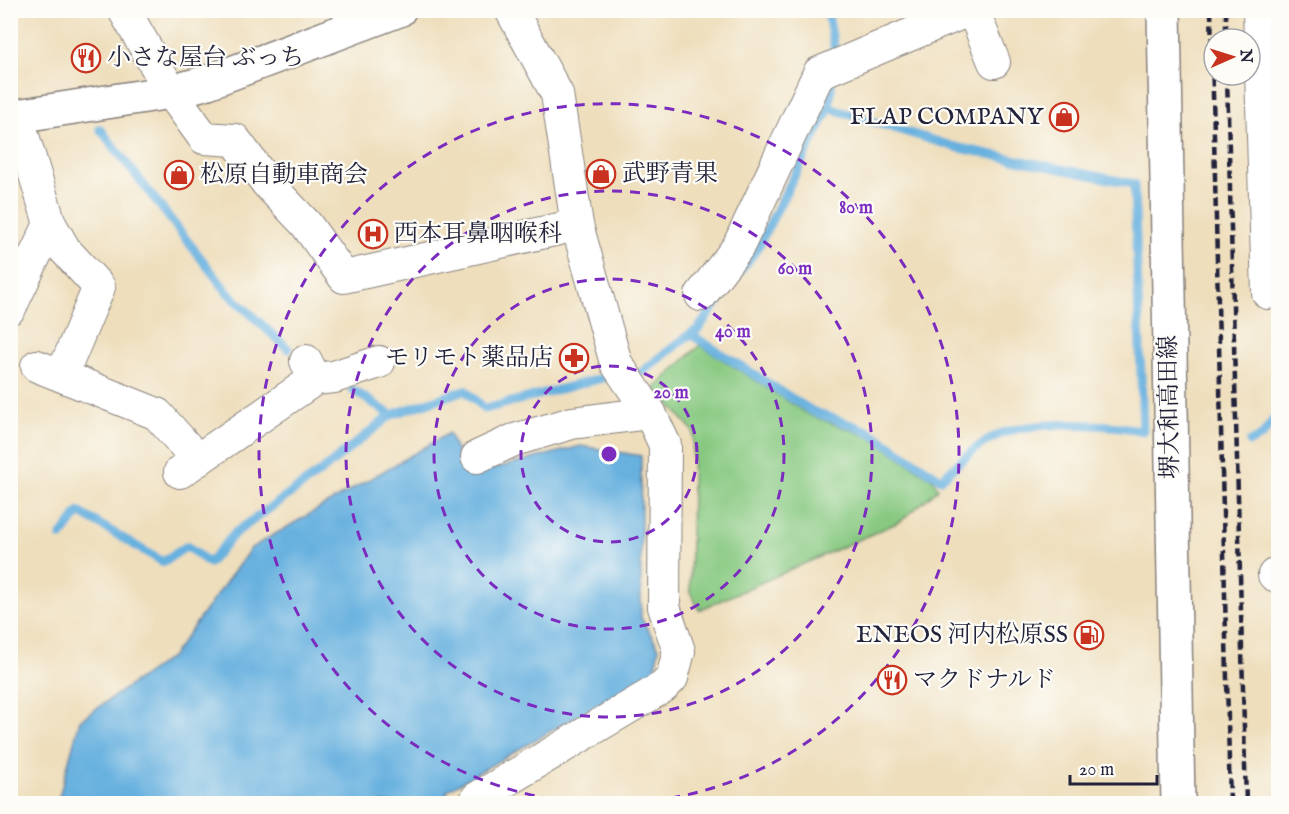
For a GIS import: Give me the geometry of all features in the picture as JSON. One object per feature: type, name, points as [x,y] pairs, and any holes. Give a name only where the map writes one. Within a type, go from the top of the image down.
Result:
[{"type":"main road","points":[[14,116],[171,92],[208,82],[347,19],[399,10]]},
{"type":"main road","name":"堺大和高田線","points":[[1164,10],[1178,804]]},
{"type":"street","points":[[124,10],[171,92],[204,138],[235,140],[267,183],[306,224],[344,278],[578,225]]},
{"type":"street","points":[[480,804],[477,798],[663,687],[672,678],[679,651],[664,607],[665,445],[651,413],[616,363],[578,225],[557,94],[511,10]]},
{"type":"street","points":[[701,295],[738,247],[819,73],[971,10],[994,62]]},
{"type":"street","points":[[1259,10],[1272,228],[1268,293]]},
{"type":"street","points":[[14,116],[50,224],[65,250],[99,287],[49,371],[157,414],[189,466],[311,370],[334,377],[379,362]]},
{"type":"street","points":[[10,309],[50,224]]},
{"type":"street","points":[[477,457],[514,440],[572,423],[651,413]]},
{"type":"green space","points":[[700,345],[810,415],[868,436],[933,479],[938,489],[901,521],[699,610],[690,592],[693,431],[655,388]]},
{"type":"water","points":[[449,433],[466,476],[581,446],[641,456],[641,618],[659,648],[654,672],[446,791],[452,803],[57,804],[80,720],[172,656],[251,548]]},
{"type":"waterway","points":[[827,10],[835,51],[834,61]]},
{"type":"waterway","points":[[690,334],[698,329],[758,247],[829,108],[832,75]]},
{"type":"waterway","points":[[642,372],[690,334],[812,411],[868,431],[941,479],[981,445],[1010,431],[1027,427],[1068,424],[1110,426],[1143,431],[1134,184],[955,147],[829,108]]},
{"type":"waterway","points":[[100,129],[228,293],[288,349]]},
{"type":"waterway","points":[[353,390],[391,415],[465,390],[485,409],[610,376]]},
{"type":"waterway","points":[[1250,442],[1262,436],[1278,413]]},
{"type":"waterway","points":[[61,536],[79,512],[163,562],[187,546],[209,563],[235,533],[319,473],[391,415]]},
{"type":"railway","points":[[1211,10],[1230,804]]},
{"type":"railway","points":[[1226,10],[1226,27]]},
{"type":"railway","points":[[1227,87],[1246,804]]},
{"type":"place","name":"小さな屋台 ぶっち","points":[[86,58]]},
{"type":"place","name":"FLAP COMPANY","points":[[1064,117]]},
{"type":"place","name":"武野青果","points":[[601,174]]},
{"type":"place","name":"松原自動車商会","points":[[179,175]]},
{"type":"place","name":"西本耳鼻咽喉科","points":[[373,234]]},
{"type":"place","name":"モリモト薬品店","points":[[574,358]]},
{"type":"place","name":"ENEOS 河内松原SS","points":[[1089,635]]},
{"type":"place","name":"マクドナルド","points":[[892,680]]}]
